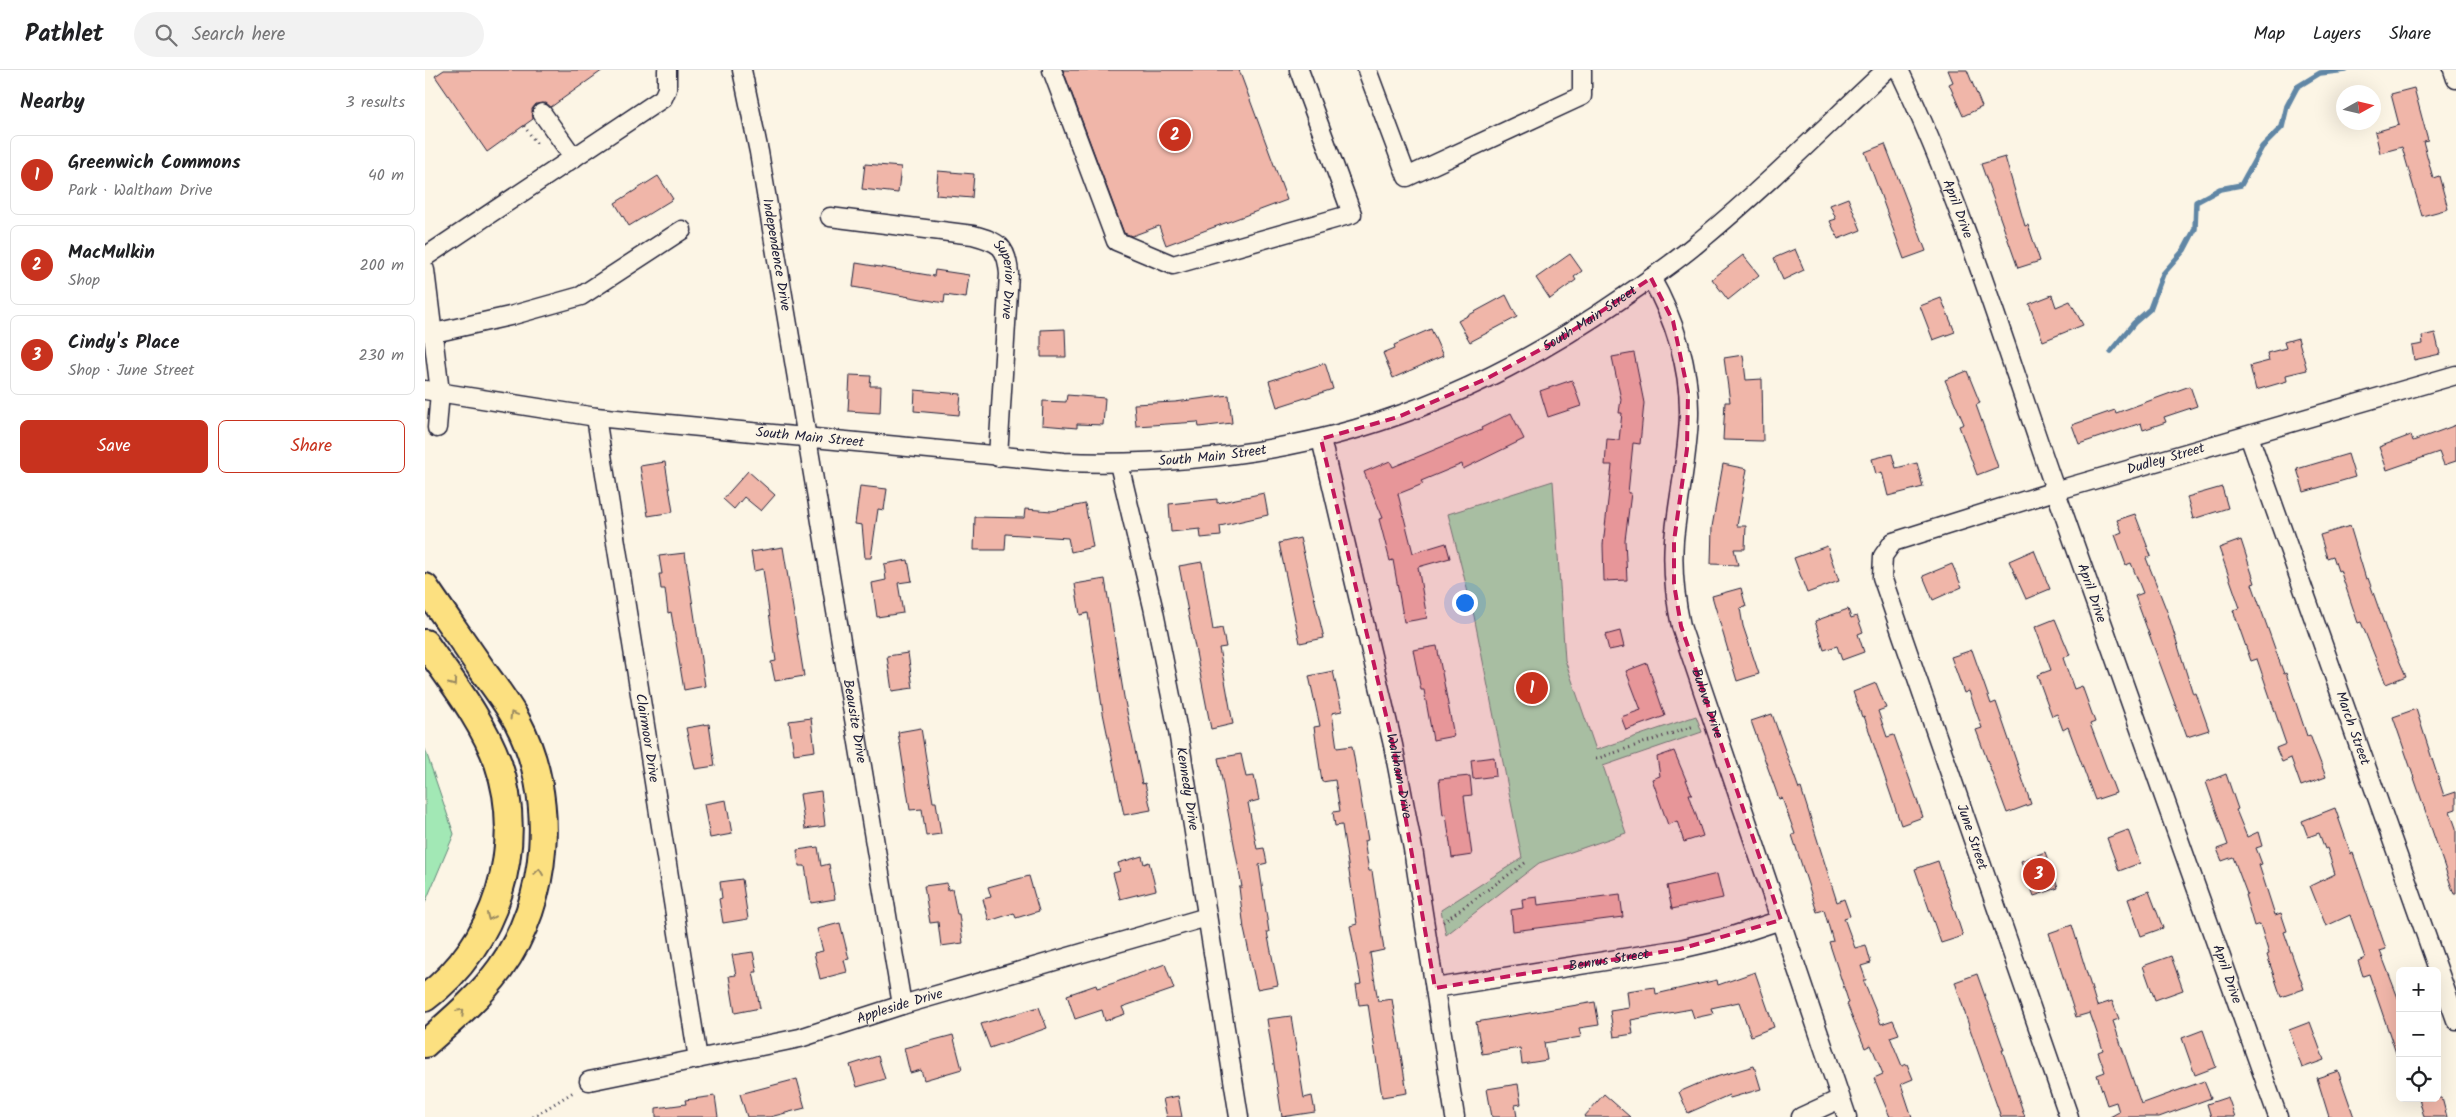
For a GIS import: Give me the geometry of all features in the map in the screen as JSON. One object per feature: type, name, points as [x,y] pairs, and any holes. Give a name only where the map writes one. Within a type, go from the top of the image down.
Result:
[{"type":"highway","points":[[425,587],[518,722],[535,768],[541,800],[542,849],[537,881],[529,911],[508,955],[479,994],[425,1044]]},
{"type":"highway","points":[[425,643],[474,714],[487,738],[502,776],[508,818],[508,846],[504,874],[497,900],[486,925],[463,960],[425,998]]},
{"type":"street","points":[[425,257],[663,98],[667,89],[667,70]]},
{"type":"street","name":"Independence Drive","points":[[742,70],[759,152],[806,438]]},
{"type":"street","points":[[1052,70],[1116,241],[1173,265],[1352,214],[1299,70]]},
{"type":"street","points":[[1367,70],[1407,177],[1582,96],[1582,70]]},
{"type":"street","name":"South Main Street","points":[[432,391],[596,417],[998,457],[1119,464],[1193,460],[1261,452],[1321,439],[1398,417],[1486,379],[1560,339],[1651,278],[1700,242],[1749,199],[1886,70]]},
{"type":"street","name":"April Drive","points":[[1899,70],[1928,137],[2015,370],[2055,491],[2278,1117]]},
{"type":"street","points":[[2453,70],[2456,79]]},
{"type":"street","points":[[542,113],[574,158]]},
{"type":"street","name":"Superior Drive","points":[[830,218],[973,235],[991,240],[1001,246],[1008,258],[1009,274],[998,457]]},
{"type":"street","points":[[429,332],[510,316],[581,296],[682,230]]},
{"type":"street","points":[[425,270],[432,391],[437,428]]},
{"type":"street","name":"Bulova Drive","points":[[1651,278],[1673,321],[1688,392],[1687,449],[1674,541],[1674,584],[1680,619],[1693,667],[1847,1117]]},
{"type":"street","name":"Dudley Street","points":[[1883,556],[1893,542],[2055,491],[2456,375]]},
{"type":"street","name":"Clairmoor Drive","points":[[596,417],[698,1059]]},
{"type":"street","name":"March Street","points":[[2249,436],[2456,1020]]},
{"type":"street","name":"Beausite Drive","points":[[806,438],[902,1005]]},
{"type":"street","name":"Waltham Drive","points":[[1321,439],[1393,744],[1413,849],[1455,1117]]},
{"type":"street","name":"Kennedy Drive","points":[[1119,464],[1153,607],[1178,732],[1239,1117]]},
{"type":"street","name":"June Street","points":[[1883,556],[1881,577],[2069,1117]]},
{"type":"street","name":"Appleside Drive","points":[[589,1081],[800,1038],[902,1005],[1207,917]]},
{"type":"street","name":"Benrus Street","points":[[1435,988],[1680,949],[1723,939],[1781,920]]},
{"type":"street","points":[[1801,1117],[1840,1099]]},
{"type":"path","points":[[524,126],[537,144]]},
{"type":"path","points":[[1596,759],[1694,726]]},
{"type":"path","points":[[1443,922],[1525,863]]},
{"type":"path","points":[[533,1117],[589,1081]]},
{"type":"highlighted area","points":[[1651,278],[1673,321],[1688,392],[1687,449],[1674,541],[1674,584],[1681,626],[1781,920],[1680,949],[1435,988],[1393,745],[1321,439],[1398,417],[1486,379],[1560,339]]},
{"type":"green space","points":[[1553,481],[1565,660],[1596,750],[1696,716],[1702,732],[1603,766],[1626,833],[1539,863],[1446,935],[1441,910],[1522,858],[1474,616],[1448,514]]},
{"type":"green space","points":[[425,749],[454,834],[425,903]]},
{"type":"building","points":[[444,70],[603,70],[551,107],[546,103],[536,104],[532,109],[533,119],[487,152],[435,76]]},
{"type":"building","points":[[1063,70],[1239,70],[1287,200],[1166,245],[1159,226],[1132,236],[1124,233]]},
{"type":"building","points":[[1948,70],[1967,70],[1982,107],[1963,116],[1949,84],[1953,82]]},
{"type":"building","points":[[2414,88],[2428,140],[2423,141],[2433,178],[2439,176],[2448,209],[2422,216],[2402,147],[2380,153],[2375,132],[2399,125],[2391,94]]},
{"type":"building","points":[[1885,144],[1926,251],[1904,259],[1865,152]]},
{"type":"building","points":[[2005,157],[2025,226],[2028,225],[2040,261],[2018,268],[1981,164]]},
{"type":"building","points":[[865,164],[901,167],[898,193],[862,189]]},
{"type":"building","points":[[938,171],[974,174],[972,198],[936,195]]},
{"type":"building","points":[[658,176],[673,199],[629,226],[615,203]]},
{"type":"building","points":[[1848,198],[1861,230],[1838,239],[1830,221],[1836,219],[1830,205]]},
{"type":"building","points":[[1795,249],[1804,270],[1783,280],[1774,258]]},
{"type":"building","points":[[1570,254],[1582,271],[1574,277],[1576,280],[1550,299],[1536,278]]},
{"type":"building","points":[[1743,255],[1759,275],[1728,300],[1712,279]]},
{"type":"building","points":[[856,263],[934,276],[935,270],[969,275],[966,298],[945,295],[944,303],[853,287]]},
{"type":"building","points":[[1506,295],[1517,317],[1470,342],[1458,321]]},
{"type":"building","points":[[2052,295],[2056,307],[2070,301],[2083,325],[2043,341],[2029,304]]},
{"type":"building","points":[[1941,298],[1955,332],[1933,340],[1920,306]]},
{"type":"building","points":[[1065,329],[1066,357],[1041,357],[1041,330]]},
{"type":"building","points":[[1431,329],[1443,356],[1393,378],[1383,353],[1395,348],[1394,345]]},
{"type":"building","points":[[2435,333],[2440,354],[2414,360],[2412,346],[2423,344],[2422,336]]},
{"type":"building","points":[[2298,338],[2307,370],[2286,375],[2287,381],[2256,390],[2250,366],[2269,361],[2267,353],[2286,348],[2284,342]]},
{"type":"building","points":[[1634,353],[1644,403],[1640,444],[1633,443],[1628,493],[1631,493],[1625,540],[1627,580],[1604,581],[1603,545],[1612,465],[1605,465],[1607,439],[1619,440],[1622,413],[1619,413],[1621,399],[1612,357]]},
{"type":"building","points":[[1743,355],[1746,380],[1762,379],[1763,441],[1723,440],[1725,402],[1730,402],[1724,358]]},
{"type":"building","points":[[1325,363],[1333,389],[1277,407],[1269,381]]},
{"type":"building","points":[[1967,371],[1980,403],[1976,405],[1998,467],[1977,475],[1959,426],[1964,424],[1945,380]]},
{"type":"building","points":[[850,375],[871,376],[870,386],[881,386],[880,413],[848,411]]},
{"type":"building","points":[[1572,380],[1581,406],[1548,417],[1540,391]]},
{"type":"building","points":[[2190,386],[2197,406],[2164,417],[2166,422],[2143,430],[2141,423],[2079,444],[2072,425],[2115,410],[2116,413]]},
{"type":"building","points":[[915,390],[961,394],[959,415],[914,411]]},
{"type":"building","points":[[1067,395],[1105,398],[1103,425],[1077,424],[1077,428],[1042,425],[1043,401],[1066,402]]},
{"type":"building","points":[[1229,395],[1232,423],[1199,427],[1198,422],[1136,426],[1134,404],[1175,402]]},
{"type":"building","points":[[1511,413],[1524,439],[1463,469],[1462,464],[1421,481],[1423,484],[1398,494],[1413,553],[1446,543],[1450,558],[1418,567],[1427,618],[1404,622],[1393,560],[1390,561],[1379,519],[1383,518],[1364,472],[1390,461],[1393,467],[1482,430],[1481,428]]},
{"type":"building","points":[[2456,425],[2456,461],[2444,465],[2439,452],[2387,470],[2379,447],[2411,435],[2413,441]]},
{"type":"building","points":[[1892,454],[1896,468],[1917,463],[1923,487],[1888,496],[1882,472],[1876,474],[1872,459]]},
{"type":"building","points":[[2348,454],[2355,477],[2304,492],[2297,469]]},
{"type":"building","points":[[665,462],[673,512],[648,516],[640,466]]},
{"type":"building","points":[[1723,464],[1747,469],[1737,526],[1746,526],[1745,549],[1734,549],[1738,565],[1711,564],[1712,527]]},
{"type":"building","points":[[748,471],[775,495],[761,511],[744,497],[734,509],[723,499]]},
{"type":"building","points":[[860,486],[887,489],[884,510],[878,509],[871,558],[865,558],[862,525],[855,524]]},
{"type":"building","points":[[2222,487],[2228,508],[2193,519],[2187,497]]},
{"type":"building","points":[[1264,493],[1268,515],[1220,526],[1221,536],[1201,538],[1200,529],[1171,532],[1169,504],[1217,499],[1217,503]]},
{"type":"building","points":[[1085,504],[1093,547],[1071,552],[1068,538],[1006,534],[1005,550],[974,550],[975,517],[1024,518],[1025,509],[1052,511]]},
{"type":"building","points":[[2135,514],[2151,556],[2146,558],[2168,614],[2193,694],[2196,693],[2209,730],[2187,737],[2135,596],[2143,593],[2131,563],[2126,565],[2115,535],[2122,532],[2117,520]]},
{"type":"building","points":[[2350,526],[2366,579],[2368,578],[2388,635],[2406,676],[2386,684],[2361,622],[2358,623],[2340,570],[2338,571],[2333,556],[2327,558],[2320,535]]},
{"type":"building","points":[[1300,538],[1324,638],[1300,643],[1279,543]]},
{"type":"building","points":[[2241,540],[2255,583],[2252,584],[2284,674],[2286,673],[2307,736],[2310,735],[2326,777],[2301,786],[2291,758],[2282,762],[2276,748],[2286,744],[2257,659],[2251,661],[2233,610],[2240,608],[2219,548]]},
{"type":"building","points":[[1827,546],[1839,581],[1807,593],[1794,558]]},
{"type":"building","points":[[783,547],[804,676],[775,681],[771,662],[776,661],[763,569],[754,571],[751,552]]},
{"type":"building","points":[[2034,550],[2050,589],[2026,599],[2009,561]]},
{"type":"building","points":[[685,553],[705,686],[684,690],[671,612],[668,613],[665,589],[661,589],[659,574],[662,574],[659,556]]},
{"type":"building","points":[[908,560],[912,581],[898,583],[903,613],[877,617],[872,583],[886,580],[884,564]]},
{"type":"building","points":[[1202,562],[1213,630],[1222,628],[1226,647],[1219,648],[1233,724],[1211,729],[1179,566]]},
{"type":"building","points":[[1952,564],[1962,587],[1933,600],[1923,576]]},
{"type":"building","points":[[1105,579],[1124,697],[1142,784],[1145,783],[1151,810],[1124,815],[1103,713],[1088,613],[1080,615],[1075,584]]},
{"type":"building","points":[[1741,588],[1746,607],[1740,608],[1743,626],[1759,674],[1737,681],[1712,596]]},
{"type":"building","points":[[1848,609],[1851,618],[1857,616],[1863,632],[1858,634],[1864,652],[1842,660],[1837,646],[1824,650],[1815,621]]},
{"type":"building","points":[[2055,619],[2070,655],[2063,658],[2074,689],[2082,686],[2095,722],[2090,724],[2116,793],[2095,800],[2068,727],[2063,730],[2057,714],[2052,716],[2037,675],[2051,670],[2035,627]]},
{"type":"building","points":[[1620,631],[1624,647],[1609,650],[1605,635]]},
{"type":"building","points":[[1437,646],[1454,736],[1433,740],[1424,690],[1421,690],[1413,650]]},
{"type":"building","points":[[1972,650],[1991,704],[1996,702],[2031,804],[2007,813],[1976,730],[1982,728],[1969,691],[1964,693],[1951,657]]},
{"type":"building","points":[[908,653],[913,688],[892,691],[887,656]]},
{"type":"building","points":[[1647,663],[1665,716],[1626,730],[1621,717],[1641,710],[1626,671]]},
{"type":"building","points":[[1333,671],[1342,711],[1332,713],[1337,748],[1352,746],[1368,840],[1364,841],[1369,871],[1372,871],[1384,950],[1370,953],[1378,1001],[1392,999],[1407,1093],[1382,1097],[1368,1004],[1359,1005],[1356,985],[1361,984],[1350,926],[1357,924],[1342,825],[1335,826],[1333,812],[1340,811],[1335,780],[1322,782],[1314,727],[1320,726],[1309,676]]},
{"type":"building","points":[[1876,683],[1886,708],[1878,711],[1887,737],[1894,735],[1923,817],[1901,825],[1864,716],[1862,717],[1853,692]]},
{"type":"building","points":[[2416,709],[2444,796],[2456,792],[2456,809],[2450,811],[2456,828],[2456,894],[2454,894],[2393,717]]},
{"type":"building","points":[[1772,714],[1799,789],[1801,788],[1837,902],[1844,899],[1850,916],[1844,918],[1855,948],[1866,945],[1871,963],[1861,966],[1866,980],[1863,980],[1881,1024],[1893,1020],[1899,1034],[1890,1037],[1902,1066],[1907,1064],[1913,1079],[1901,1084],[1912,1117],[1890,1117],[1874,1078],[1883,1074],[1871,1045],[1865,1048],[1847,1004],[1849,1003],[1829,942],[1833,941],[1824,910],[1817,912],[1792,835],[1795,834],[1782,798],[1779,799],[1751,721]]},
{"type":"building","points":[[811,718],[815,751],[794,754],[789,721]]},
{"type":"building","points":[[709,724],[715,766],[695,769],[686,728]]},
{"type":"building","points":[[921,728],[933,802],[936,802],[941,834],[926,836],[922,809],[910,810],[898,732]]},
{"type":"building","points":[[1674,751],[1692,794],[1689,794],[1703,836],[1684,842],[1677,821],[1668,825],[1652,779],[1660,776],[1657,757]]},
{"type":"building","points":[[1241,754],[1246,777],[1254,776],[1259,800],[1248,803],[1257,849],[1264,848],[1267,863],[1259,865],[1269,932],[1267,932],[1278,985],[1257,989],[1244,929],[1239,887],[1242,887],[1218,758]]},
{"type":"building","points":[[1494,757],[1496,776],[1473,779],[1471,760]]},
{"type":"building","points":[[2226,774],[2238,809],[2236,810],[2247,837],[2258,832],[2262,846],[2256,848],[2262,864],[2259,865],[2275,915],[2281,913],[2287,931],[2284,932],[2304,989],[2281,997],[2267,955],[2269,954],[2260,924],[2254,926],[2245,895],[2247,894],[2233,857],[2222,861],[2217,849],[2228,845],[2206,782]]},
{"type":"building","points":[[1470,776],[1472,795],[1464,796],[1472,855],[1452,858],[1446,814],[1443,815],[1439,779]]},
{"type":"building","points":[[821,791],[825,826],[805,829],[800,794]]},
{"type":"building","points":[[726,800],[732,834],[710,838],[704,804]]},
{"type":"building","points":[[2335,808],[2351,854],[2353,853],[2386,949],[2380,951],[2396,993],[2396,1053],[2369,974],[2363,976],[2358,961],[2365,958],[2350,915],[2326,926],[2310,886],[2335,874],[2327,848],[2325,849],[2319,833],[2308,837],[2302,821]]},
{"type":"building","points":[[2128,830],[2140,863],[2119,871],[2107,838]]},
{"type":"building","points":[[818,847],[821,866],[829,864],[835,899],[811,903],[805,866],[799,866],[797,850]]},
{"type":"building","points":[[2045,852],[2058,888],[2034,896],[2021,861]]},
{"type":"building","points":[[1142,856],[1144,864],[1149,862],[1156,890],[1120,899],[1113,873],[1120,871],[1118,863]]},
{"type":"building","points":[[1938,861],[1963,936],[1941,943],[1915,869]]},
{"type":"building","points":[[1717,874],[1723,898],[1672,909],[1667,886]]},
{"type":"building","points":[[1029,876],[1039,911],[1016,918],[1014,913],[989,921],[983,899],[991,897],[988,887]]},
{"type":"building","points":[[742,879],[748,919],[723,923],[719,899],[722,898],[720,882]]},
{"type":"building","points":[[947,883],[948,890],[952,889],[957,914],[959,914],[963,943],[941,946],[938,922],[930,923],[924,886]]},
{"type":"building","points":[[2149,891],[2163,928],[2141,936],[2128,899]]},
{"type":"building","points":[[1620,894],[1623,917],[1513,931],[1511,910],[1523,908],[1522,899],[1537,897],[1538,905]]},
{"type":"building","points":[[840,923],[849,959],[844,960],[847,972],[820,979],[814,953],[823,951],[817,929]]},
{"type":"building","points":[[2072,925],[2097,1006],[2112,1001],[2119,1019],[2113,1021],[2141,1104],[2204,1081],[2211,1098],[2159,1117],[2110,1117],[2119,1112],[2116,1102],[2107,1105],[2097,1075],[2105,1072],[2098,1052],[2103,1050],[2090,1013],[2076,1017],[2049,933]]},
{"type":"building","points":[[753,952],[757,972],[753,972],[760,1008],[735,1013],[729,976],[736,975],[732,955]]},
{"type":"building","points":[[2171,956],[2183,990],[2155,1000],[2143,966]]},
{"type":"building","points":[[1165,964],[1174,989],[1122,1007],[1125,1014],[1105,1021],[1102,1010],[1075,1019],[1067,995],[1096,985],[1097,988],[1114,983]]},
{"type":"building","points":[[1755,972],[1774,1027],[1751,1036],[1739,1002],[1711,1008],[1713,1014],[1694,1018],[1691,1009],[1631,1020],[1633,1034],[1614,1037],[1610,1011],[1629,1008],[1627,991],[1655,987],[1656,994],[1717,980],[1718,985]]},
{"type":"building","points":[[1977,974],[2025,1117],[2001,1117],[1970,1029],[1955,982]]},
{"type":"building","points":[[1595,1002],[1599,1025],[1579,1028],[1581,1037],[1544,1043],[1547,1060],[1522,1064],[1520,1048],[1482,1054],[1476,1022]]},
{"type":"building","points":[[1039,1007],[1047,1028],[990,1048],[981,1024]]},
{"type":"building","points":[[1291,1016],[1304,1098],[1312,1096],[1315,1112],[1282,1117],[1267,1019]]},
{"type":"building","points":[[2310,1022],[2324,1060],[2302,1068],[2289,1030]]},
{"type":"building","points":[[2203,1030],[2216,1067],[2195,1075],[2182,1038]]},
{"type":"building","points":[[953,1035],[962,1069],[924,1080],[921,1070],[910,1073],[904,1048]]},
{"type":"building","points":[[878,1056],[885,1079],[857,1087],[850,1065]]},
{"type":"building","points":[[1754,1066],[1761,1089],[1730,1098],[1729,1095],[1688,1113],[1679,1092],[1709,1079]]},
{"type":"building","points":[[2338,1071],[2354,1117],[2329,1117],[2317,1078]]},
{"type":"building","points":[[797,1079],[805,1108],[770,1117],[747,1117],[740,1094]]},
{"type":"building","points":[[1518,1084],[1521,1104],[1515,1105],[1517,1117],[1492,1117],[1487,1089]]},
{"type":"building","points":[[1604,1094],[1630,1117],[1584,1117]]},
{"type":"building","points":[[715,1096],[718,1117],[656,1117],[656,1108],[686,1104],[685,1100]]},
{"type":"building","points":[[1178,1096],[1182,1117],[1167,1117],[1163,1099]]},
{"type":"building","points":[[2228,1097],[2235,1117],[2211,1117],[2207,1104]]},
{"type":"building","points":[[2442,1098],[2447,1117],[2424,1117],[2420,1102],[2441,1102]]},
{"type":"waterway","points":[[2111,351],[2134,323],[2150,309],[2163,274],[2184,250],[2195,229],[2196,202],[2220,189],[2241,185],[2262,147],[2282,127],[2287,106],[2297,87],[2320,73],[2346,70]]},
{"type":"place","name":"MacMulkin","points":[[1175,135]]},
{"type":"place","name":"Greenwich Commons","points":[[1532,688]]},
{"type":"place","name":"Cindy's Place","points":[[2039,874]]}]
